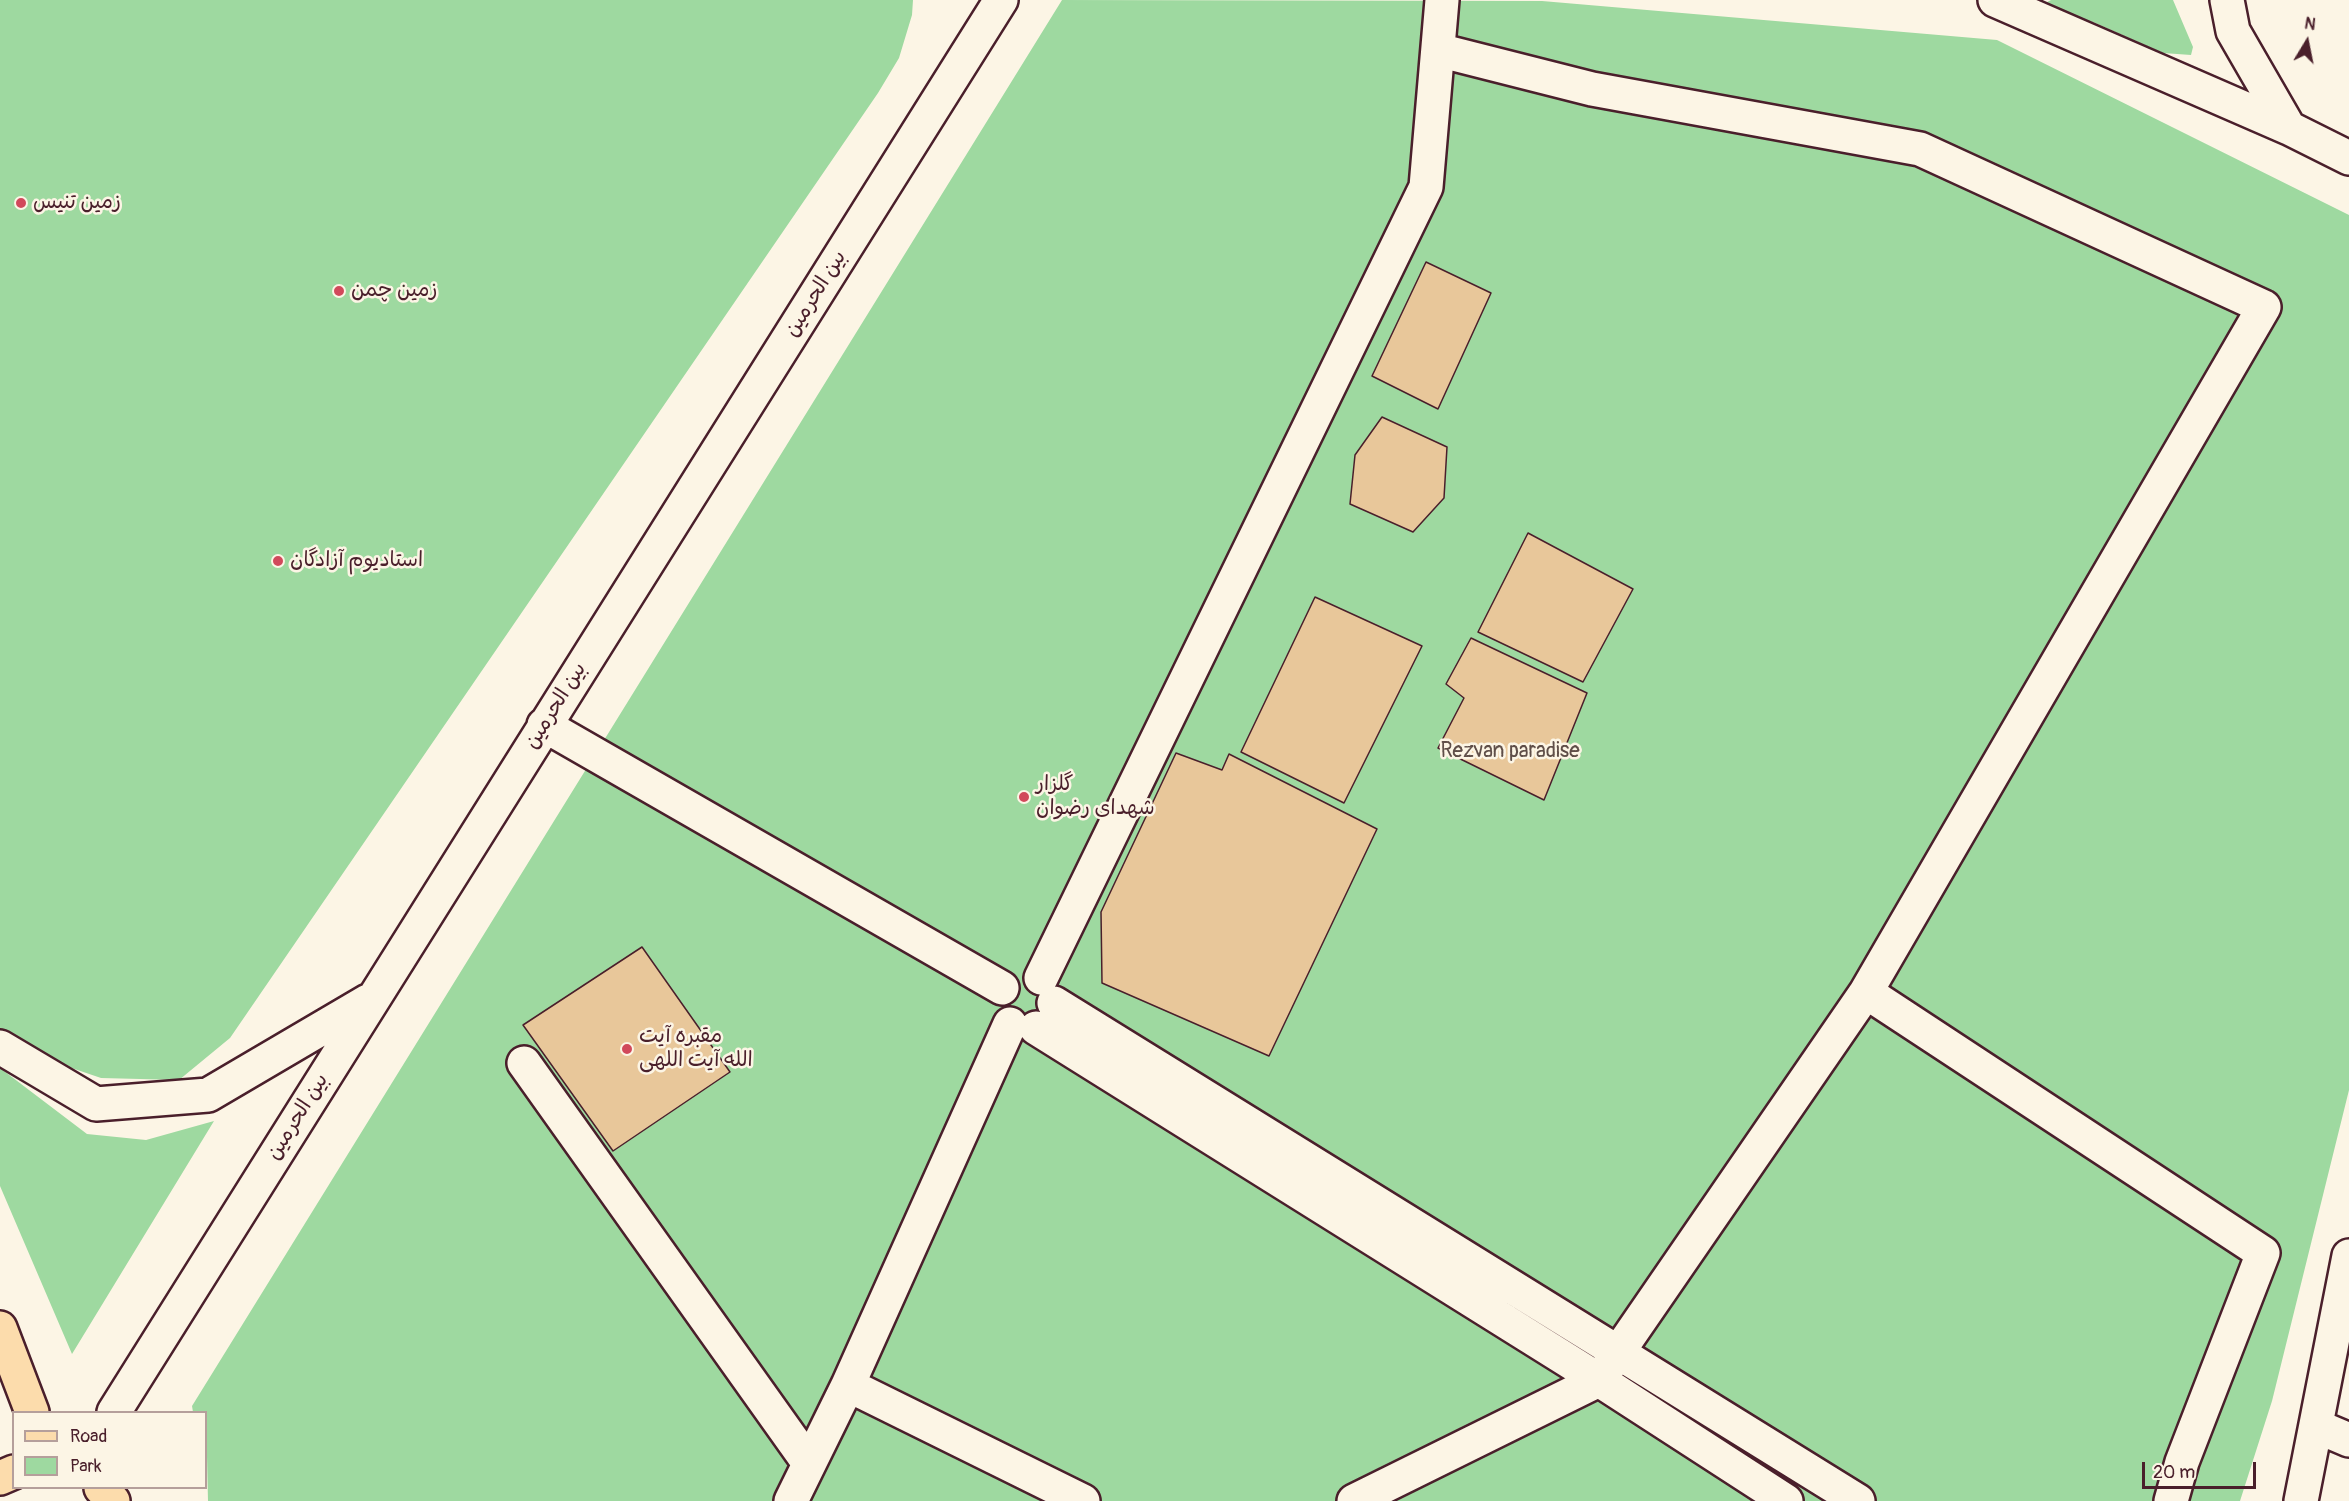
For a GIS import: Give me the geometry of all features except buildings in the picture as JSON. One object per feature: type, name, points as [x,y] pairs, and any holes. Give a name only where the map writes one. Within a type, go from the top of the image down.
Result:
[{"type":"main road","points":[[0,1328],[31,1411]]},
{"type":"street","name":"بین الحرمین","points":[[115,1411],[544,724],[1001,0]]},
{"type":"street","points":[[790,1501],[1035,1008],[1426,187],[1442,0]]},
{"type":"street","points":[[1995,0],[2289,128],[2349,158]]},
{"type":"street","points":[[2227,0],[2233,31],[2289,128]]},
{"type":"street","points":[[1354,1501],[1599,1380],[1866,992],[2264,308],[1920,149],[1592,89],[1438,50]]},
{"type":"street","points":[[544,724],[1002,988],[1013,977],[1022,974],[1035,1008],[1786,1501]]},
{"type":"street","points":[[1866,992],[2263,1253],[2182,1462],[2171,1501]]},
{"type":"street","points":[[0,1047],[96,1104],[208,1095],[372,999]]},
{"type":"street","points":[[1035,1008],[1618,1354],[1858,1501]]},
{"type":"street","points":[[524,1063],[808,1462]]},
{"type":"street","points":[[2301,1501],[2349,1256]]},
{"type":"street","points":[[848,1385],[1083,1501]]},
{"type":"street","points":[[2316,1426],[2349,1440]]},
{"type":"green space","name":"استادیوم آزادگان","points":[[0,0],[913,0],[912,15],[899,58],[878,93],[230,1038],[179,1080],[101,1078],[51,1061],[5,1035],[0,1029]]},
{"type":"green space","name":"Rezvan paradise","points":[[1062,0],[1542,1],[1997,40],[2349,215],[2349,1090],[2272,1401],[2240,1501],[208,1501],[207,1411],[193,1411],[192,1406]]},
{"type":"green space","points":[[2051,0],[2173,0],[2193,47],[2191,55],[2163,53],[2093,22],[2036,8]]},
{"type":"green space","points":[[0,1068],[87,1134],[146,1140],[214,1121],[72,1354],[0,1186]]},
{"type":"place","name":"زمین تنیس","points":[[21,203]]},
{"type":"place","name":"زمین چمن","points":[[339,291]]},
{"type":"place","name":"استادیوم آزادگان","points":[[278,561]]},
{"type":"place","name":"گلزار شهدای رضوان","points":[[1024,797]]},
{"type":"place","name":"مقبره آیت الله آیت اللهی","points":[[627,1049]]}]
